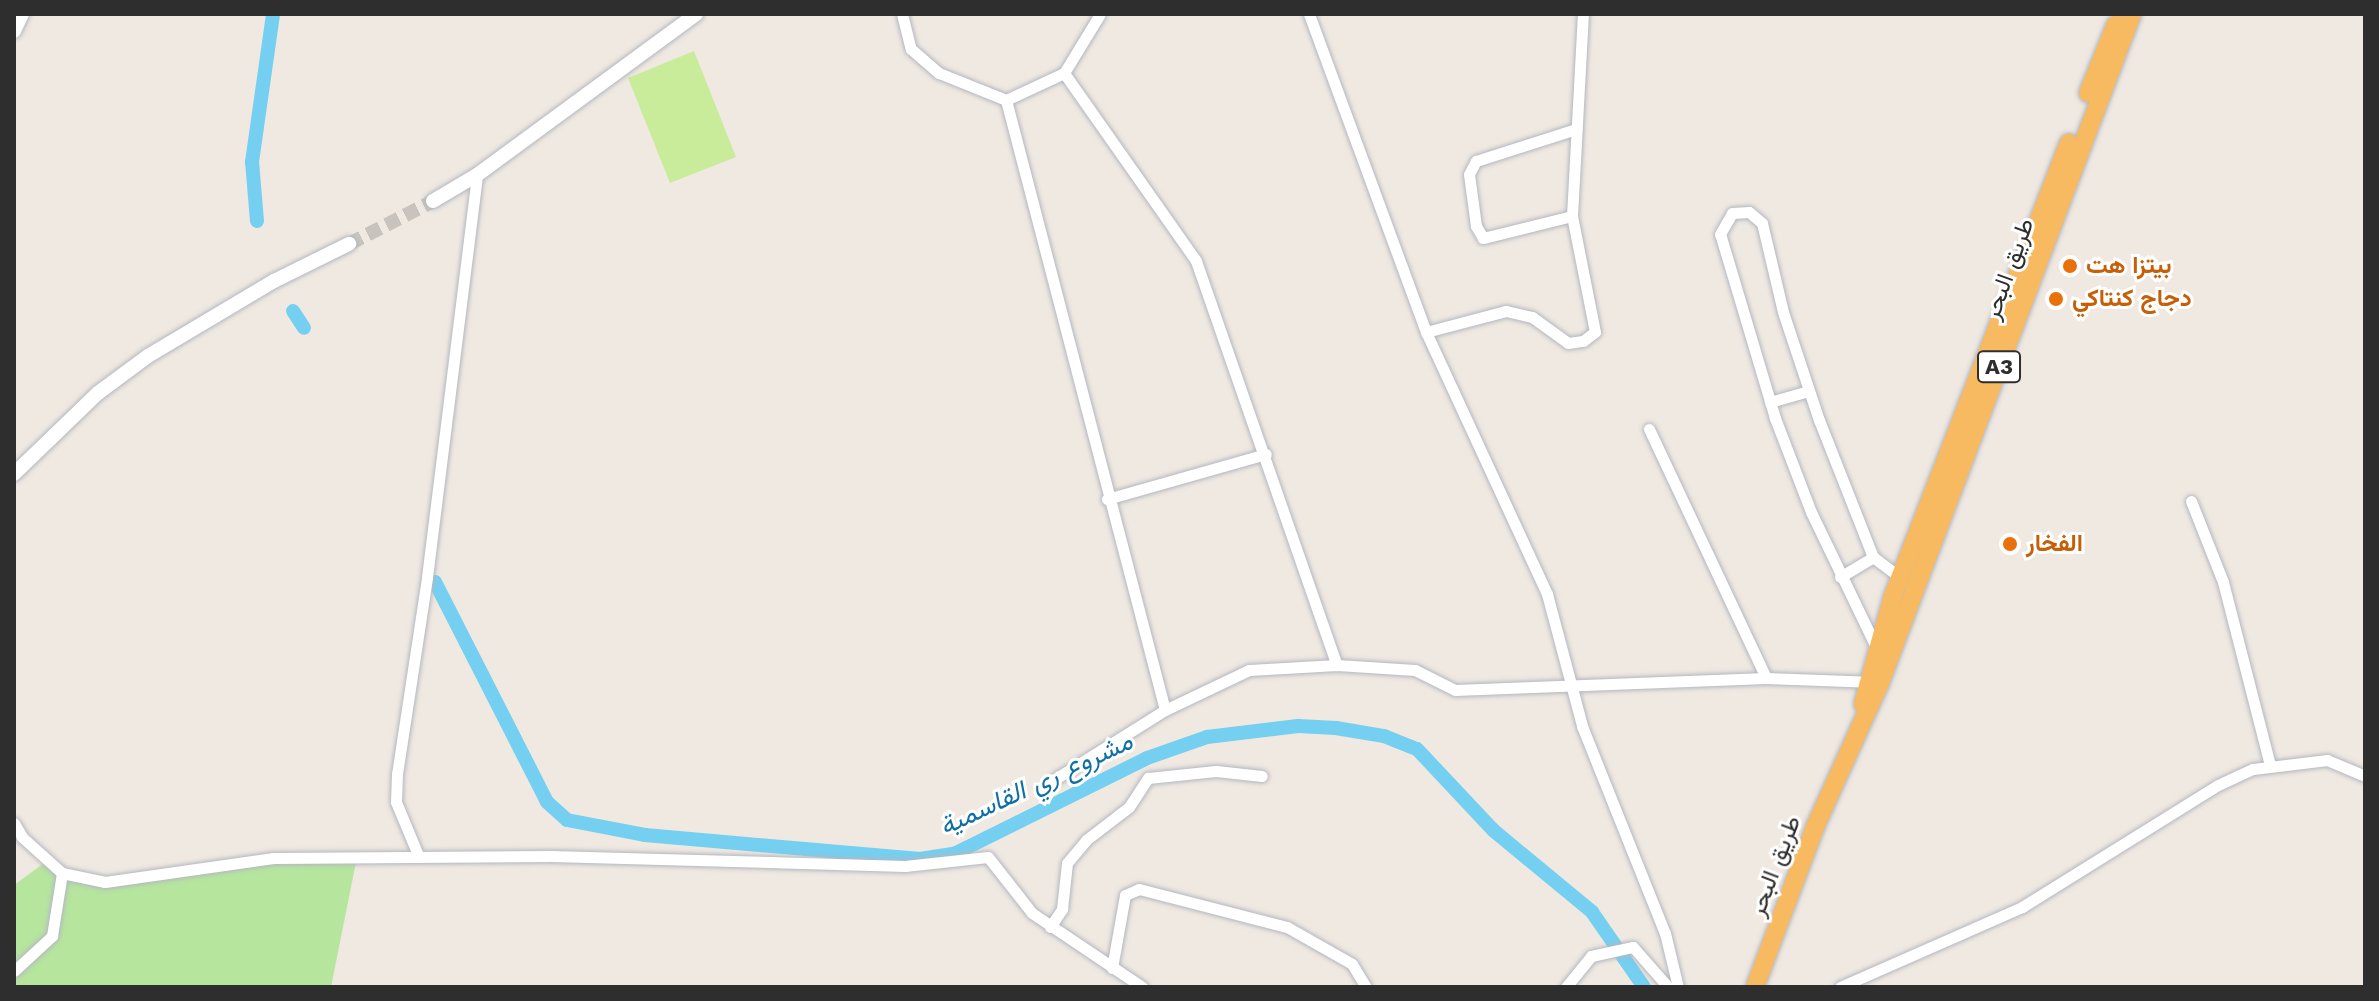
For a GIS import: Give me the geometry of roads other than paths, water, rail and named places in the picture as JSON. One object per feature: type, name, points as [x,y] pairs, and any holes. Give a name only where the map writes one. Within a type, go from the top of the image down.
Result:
[{"type":"highway","name":"طريق البحر","points":[[1968,428],[2120,14]]},
{"type":"highway","name":"طريق البحر","points":[[1873,682],[1877,649],[1930,526],[2132,14]]},
{"type":"highway","name":"طريق البحر","points":[[1755,987],[1861,719],[1900,599],[1900,577],[1930,526]]},
{"type":"main road","points":[[14,31],[22,14]]},
{"type":"main road","points":[[433,201],[477,175],[696,14]]},
{"type":"main road","points":[[14,474],[98,393],[148,356],[274,281],[349,244]]},
{"type":"street","points":[[902,14],[911,49],[939,73],[1006,100],[1064,73],[1100,14]]},
{"type":"street","points":[[1309,14],[1426,332],[1547,594],[1582,726],[1665,933],[1678,987]]},
{"type":"street","points":[[1426,332],[1506,311],[1532,317],[1568,343],[1590,338],[1595,332],[1572,216],[1583,14]]},
{"type":"street","points":[[1064,73],[1196,261],[1266,454],[1337,665]]},
{"type":"street","points":[[1006,100],[1107,499],[1165,710]]},
{"type":"street","points":[[1572,216],[1483,238],[1476,226],[1469,174],[1476,161],[1576,129]]},
{"type":"street","points":[[418,855],[396,802],[397,774],[427,577],[477,175]]},
{"type":"street","points":[[1877,649],[1840,577],[1770,402],[1720,234],[1725,219],[1740,211],[1762,223],[1808,391],[1873,557],[1900,577]]},
{"type":"street","points":[[1770,402],[1808,391]]},
{"type":"street","points":[[1649,429],[1766,678]]},
{"type":"street","points":[[1107,499],[1266,454]]},
{"type":"street","points":[[2191,501],[2223,582],[2270,765]]},
{"type":"street","points":[[1840,577],[1873,557]]},
{"type":"street","points":[[1055,779],[1165,710],[1249,670],[1337,665],[1415,670],[1455,690],[1570,683],[1766,678],[1873,682]]},
{"type":"street","points":[[1840,987],[2022,907],[2218,785],[2270,765],[2327,760],[2365,776]]},
{"type":"street","points":[[1050,927],[1062,909],[1067,863],[1086,840],[1129,807],[1148,778],[1216,771],[1262,776]]},
{"type":"street","points":[[14,823],[62,873],[105,882],[273,858],[418,855],[797,866],[905,866],[988,857],[1032,913],[1142,987]]},
{"type":"street","points":[[14,971],[52,936],[62,873]]},
{"type":"street","points":[[1112,968],[1125,895],[1139,889],[1287,927],[1352,964],[1366,987]]},
{"type":"street","points":[[1566,987],[1591,956],[1627,948],[1668,987]]},
{"type":"waterway","name":"مشروع ري القاسمية","points":[[257,221],[252,162],[273,14]]},
{"type":"waterway","name":"مشروع ري القاسمية","points":[[293,311],[304,328]]},
{"type":"waterway","name":"مشروع ري القاسمية","points":[[435,582],[547,802],[567,820],[645,835],[920,859],[956,853],[1147,758],[1207,737],[1298,726],[1336,728],[1384,736],[1417,749],[1493,830],[1592,912],[1644,987]]},
{"type":"tunnel","points":[[349,244],[433,201]]},
{"type":"place","name":"بيتزا هت","points":[[2070,266]]},
{"type":"place","name":"دجاج كنتاكي","points":[[2056,299]]},
{"type":"place","name":"الفخار","points":[[2010,544]]}]
